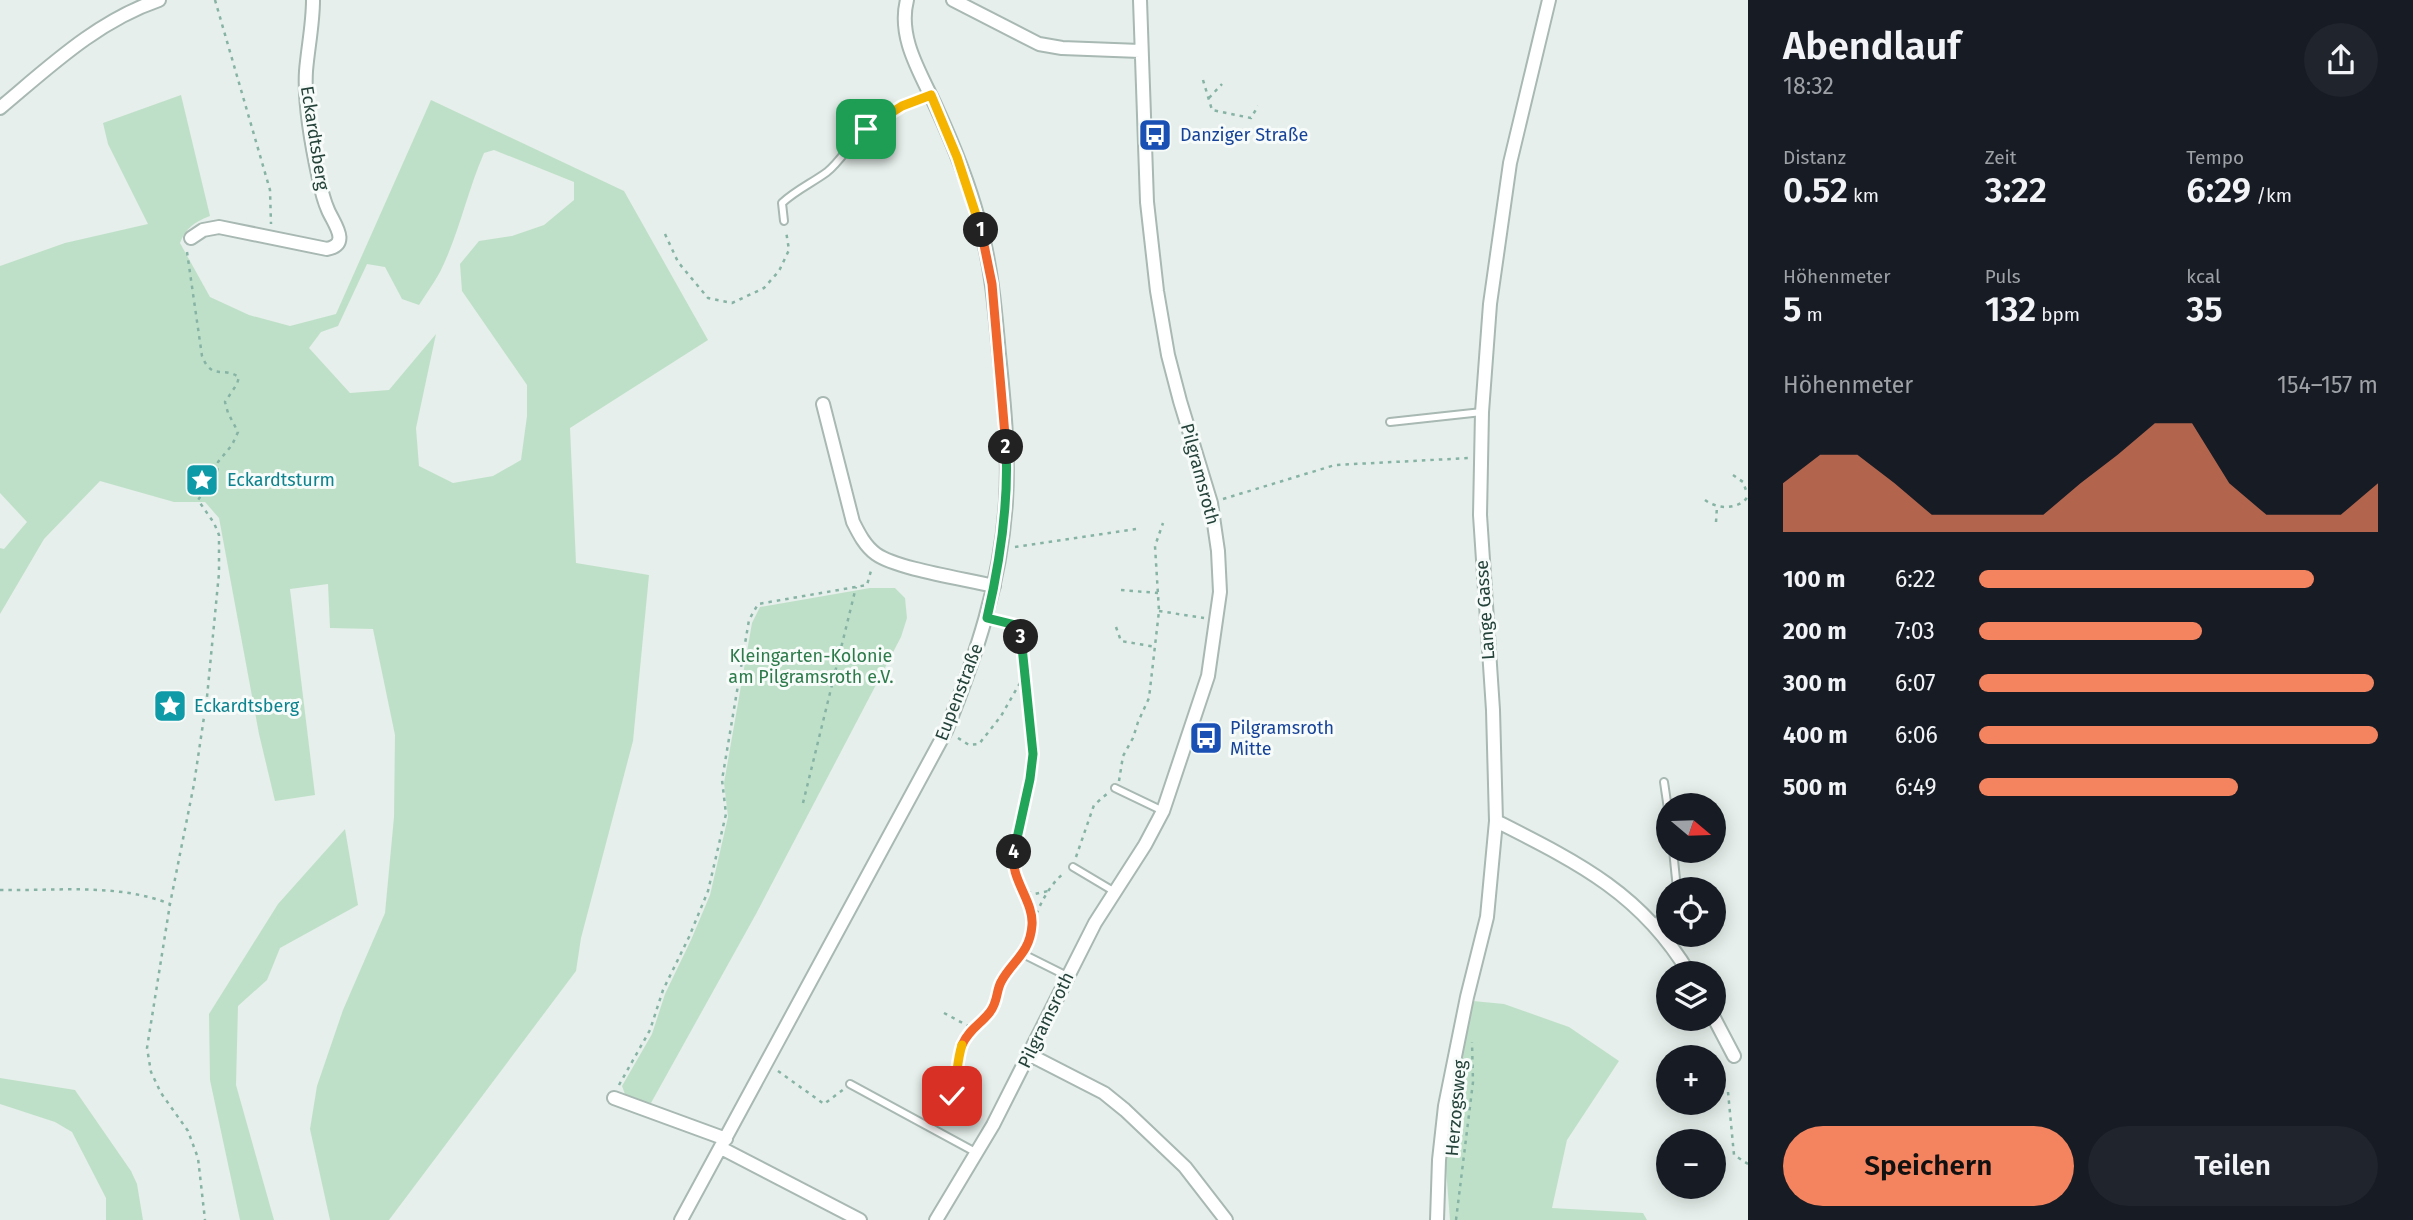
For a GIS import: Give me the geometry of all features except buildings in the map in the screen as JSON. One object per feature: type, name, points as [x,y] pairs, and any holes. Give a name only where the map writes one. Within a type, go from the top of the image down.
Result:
[{"type":"street","points":[[0,108],[84,38],[129,12],[159,0]]},
{"type":"street","name":"Eckardtsberg","points":[[191,238],[203,230],[219,227],[327,249],[337,246],[341,237],[328,209],[319,179],[308,105],[306,73],[313,0]]},
{"type":"street","name":"Eupenstraße","points":[[681,1220],[946,731],[987,618],[1001,550],[1006,500],[1006,452],[990,273],[978,217],[957,157],[910,51],[903,14],[906,0]]},
{"type":"street","points":[[953,0],[1039,44],[1062,48],[1140,51]]},
{"type":"street","name":"Pilgramsroth","points":[[936,1220],[977,1153],[1030,1055],[1094,923],[1163,811],[1208,676],[1220,592],[1218,551],[1211,503],[1177,389],[1157,291],[1147,202],[1140,0]]},
{"type":"street","name":"Lange Gasse","points":[[1437,1220],[1439,1160],[1445,1106],[1466,997],[1488,917],[1496,821],[1493,710],[1482,566],[1480,457],[1490,304],[1510,163],[1549,0]]},
{"type":"street","points":[[823,404],[853,522],[862,539],[876,554],[896,563],[994,586]]},
{"type":"street","points":[[1496,821],[1610,884],[1654,924],[1682,961]]},
{"type":"street","points":[[1721,1031],[1734,1056]]},
{"type":"street","points":[[1030,1055],[1104,1093],[1125,1110],[1185,1167],[1226,1220]]},
{"type":"street","points":[[614,1098],[723,1144],[860,1220]]},
{"type":"lane","points":[[784,221],[782,203],[794,191],[833,166],[866,129],[902,106],[931,95]]},
{"type":"lane","points":[[1390,422],[1482,412]]},
{"type":"lane","points":[[1664,782],[1666,793]]},
{"type":"lane","points":[[1115,788],[1163,811]]},
{"type":"lane","points":[[1073,867],[1115,892]]},
{"type":"lane","points":[[1024,954],[1067,976]]},
{"type":"lane","points":[[850,1084],[977,1153]]},
{"type":"path","points":[[215,0],[270,190],[272,237]]},
{"type":"path","points":[[1203,80],[1212,110],[1251,118],[1258,106]]},
{"type":"path","points":[[1209,98],[1222,84]]},
{"type":"path","points":[[665,234],[678,262],[708,299],[732,303],[764,288],[779,271],[789,250],[784,221]]},
{"type":"path","points":[[191,238],[187,248],[202,356],[207,368],[215,372],[235,373],[239,377],[225,402],[238,432],[232,445],[218,462],[217,473],[198,500],[219,535],[219,573],[194,784],[170,904],[147,1048],[151,1072],[156,1083],[188,1131],[198,1158],[205,1220]]},
{"type":"path","points":[[1227,498],[1335,465],[1480,457]]},
{"type":"path","points":[[1705,500],[1717,506],[1733,507],[1746,499],[1748,493],[1744,482],[1733,475]]},
{"type":"path","points":[[1716,522],[1717,506]]},
{"type":"path","points":[[928,1105],[938,1104],[952,1096],[956,1086],[957,1061],[964,1041],[972,1028],[990,1012],[998,998],[1000,982],[1024,954],[1032,924],[1048,891],[1061,874],[1073,867],[1080,839],[1094,805],[1118,785],[1123,756],[1149,698],[1159,611],[1155,547],[1163,523]]},
{"type":"path","points":[[1001,550],[1136,529]]},
{"type":"path","points":[[614,1098],[619,1083],[650,1030],[663,990],[708,891],[726,814],[722,780],[749,620],[758,604],[867,584],[876,554]]},
{"type":"path","points":[[803,803],[856,586]]},
{"type":"path","points":[[1121,590],[1158,593]]},
{"type":"path","points":[[1159,611],[1217,621]]},
{"type":"path","points":[[987,618],[1020,626],[1033,754],[1013,858],[1015,874],[1032,924]]},
{"type":"path","points":[[1116,627],[1121,641],[1156,647]]},
{"type":"path","points":[[946,731],[969,746],[979,744],[1001,716],[1024,676]]},
{"type":"path","points":[[0,890],[120,891],[148,895],[170,904]]},
{"type":"path","points":[[1022,890],[1035,894],[1048,891]]},
{"type":"path","points":[[944,1013],[972,1028]]},
{"type":"path","name":"Herzogsweg","points":[[1456,1220],[1473,1082],[1471,1032]]},
{"type":"path","points":[[767,1063],[824,1104],[850,1084]]},
{"type":"path","points":[[1728,1092],[1734,1155],[1748,1164]]},
{"type":"green space","points":[[181,95],[210,216],[191,226],[180,243],[210,297],[249,315],[290,326],[336,314],[431,100],[624,191],[708,340],[570,428],[576,563],[649,575],[633,741],[581,938],[576,971],[389,1220],[330,1220],[310,1129],[317,1086],[343,1010],[385,913],[394,817],[395,735],[373,629],[330,628],[328,584],[290,589],[315,795],[275,801],[259,734],[219,518],[205,502],[174,502],[100,481],[44,539],[0,614],[0,548],[4,549],[27,522],[0,493],[0,266],[65,243],[148,224],[108,144],[103,123]],"holes":[[[494,150],[574,182],[574,200],[544,225],[512,236],[479,241],[460,264],[462,291],[527,385],[527,416],[521,460],[493,476],[453,483],[419,466],[416,428],[436,334],[389,390],[350,393],[309,348],[321,332],[338,326],[367,264],[385,267],[402,299],[419,305],[447,258],[484,153]]]},
{"type":"green space","name":"Kleingarten-Kolonie am Pilgramsroth e.V.","points":[[870,588],[895,588],[905,598],[907,618],[901,637],[756,914],[651,1103],[626,1097],[622,1086],[652,1034],[665,994],[710,895],[728,817],[724,783],[752,623],[760,607]]},
{"type":"green space","points":[[345,829],[358,905],[280,948],[267,980],[238,1006],[236,1085],[274,1220],[240,1220],[210,1080],[209,1014],[278,904]]},
{"type":"green space","points":[[1473,1001],[1504,1004],[1569,1027],[1619,1061],[1567,1140],[1552,1208],[1643,1213],[1647,1220],[1450,1220],[1445,1156],[1459,1054]]},
{"type":"green space","points":[[0,1078],[75,1090],[131,1171],[137,1184],[143,1220],[106,1220],[106,1198],[72,1132],[55,1122],[0,1104]]},
{"type":"place","name":"Danziger Straße","points":[[1155,135]]},
{"type":"place","name":"Eckardtsturm","points":[[202,480]]},
{"type":"place","name":"Eckardtsberg","points":[[170,706]]},
{"type":"place","name":"Pilgramsroth Mitte","points":[[1206,738]]},
{"type":"route","points":[[866,129],[902,106],[931,95],[957,157],[978,217],[986,250],[992,284],[1003,401],[1006,500],[1001,550],[987,618],[1020,626],[1033,754],[1013,858],[1015,874],[1032,924],[1024,954],[1000,982],[998,998],[990,1012],[972,1028],[964,1041],[957,1061],[956,1086],[952,1096]]}]
